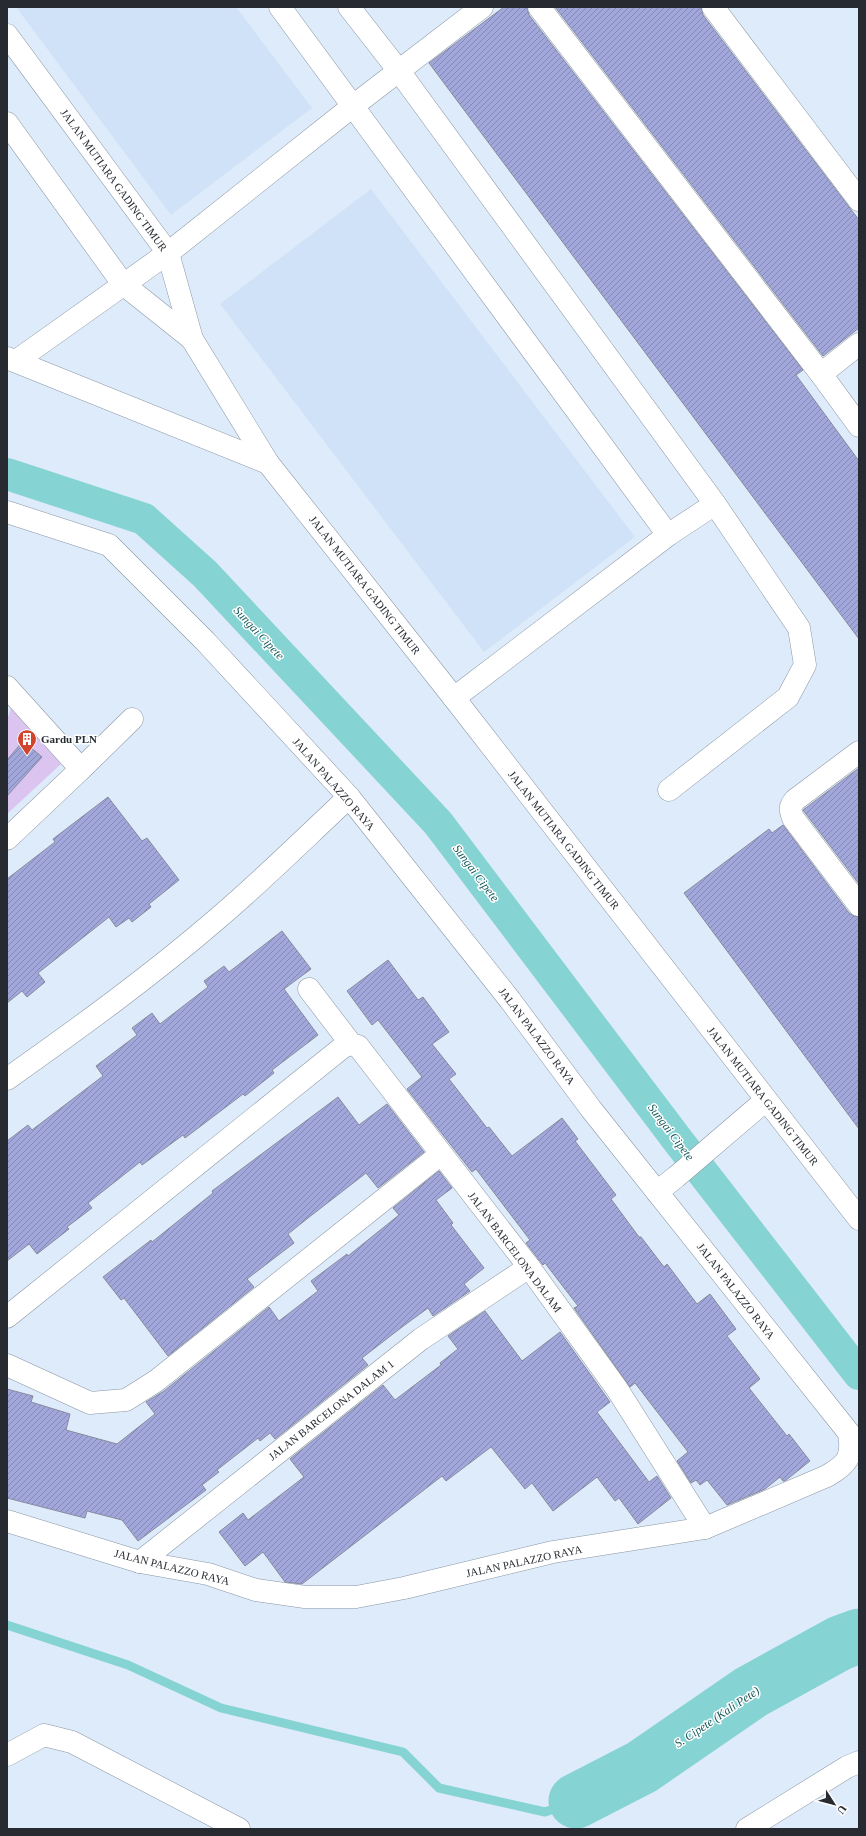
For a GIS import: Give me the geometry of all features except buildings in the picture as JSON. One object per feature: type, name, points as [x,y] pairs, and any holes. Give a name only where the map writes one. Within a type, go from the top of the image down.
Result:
[{"type":"street","points":[[280,7],[668,535]]},
{"type":"street","points":[[349,7],[399,71],[715,504],[799,628],[805,665],[788,697],[669,790]]},
{"type":"street","points":[[11,360],[168,253],[353,106],[482,7]]},
{"type":"street","points":[[539,7],[821,374],[859,426]]},
{"type":"street","points":[[713,7],[859,200]]},
{"type":"street","name":"JALAN MUTIARA GADING TIMUR","points":[[7,35],[168,253],[192,339],[268,463],[454,698],[859,1219]]},
{"type":"street","name":"JALAN MUTIARA GADING TIMUR","points":[[7,123],[123,284],[192,339]]},
{"type":"street","points":[[821,374],[859,344]]},
{"type":"street","name":"JALAN MUTIARA GADING TIMUR","points":[[11,360],[268,463]]},
{"type":"street","points":[[454,698],[668,535],[715,504]]},
{"type":"street","name":"JALAN PALAZZO RAYA","points":[[7,512],[109,545],[205,641],[349,797],[510,1000],[591,1109],[849,1433],[852,1448],[848,1459],[840,1468],[827,1476],[705,1528],[553,1552],[404,1588],[356,1597],[305,1597],[256,1590],[208,1574],[140,1562],[7,1521]]},
{"type":"street","points":[[7,687],[81,769]]},
{"type":"street","points":[[7,840],[132,719]]},
{"type":"street","points":[[859,752],[795,800],[791,805],[790,810],[793,818],[859,905]]},
{"type":"street","points":[[7,1079],[88,1021],[167,960],[218,918],[349,797]]},
{"type":"street","name":"JALAN BARCELONA DALAM","points":[[309,989],[351,1044],[358,1046],[528,1267],[617,1389],[705,1528]]},
{"type":"street","points":[[7,1317],[342,1047],[351,1044]]},
{"type":"street","points":[[657,1192],[766,1100]]},
{"type":"street","points":[[7,1365],[90,1403],[126,1400],[156,1381],[441,1154]]},
{"type":"street","name":"JALAN BARCELONA DALAM 1","points":[[140,1562],[421,1339],[528,1267]]},
{"type":"street","points":[[7,1755],[44,1735],[72,1742],[239,1829]]},
{"type":"street","points":[[752,1828],[847,1767],[859,1762]]},
{"type":"shaded area","points":[[16,7],[236,7],[312,108],[171,215]]},
{"type":"shaded area","points":[[371,189],[635,537],[484,652],[220,304]]},
{"type":"shaded area","points":[[11,708],[61,764],[7,814],[7,720]]},
{"type":"waterway","name":"Sungai Cipete","points":[[7,474],[144,519],[205,574],[438,823],[679,1142],[859,1374]]},
{"type":"waterway","points":[[7,1625],[128,1665],[221,1708],[403,1752],[439,1788],[545,1812],[576,1801]]},
{"type":"waterway","name":"S. Cipete (Kali Pete)","points":[[576,1801],[642,1767],[751,1692],[840,1643],[859,1636]]},
{"type":"place","name":"Gardu PLN","points":[[27,756]]}]
